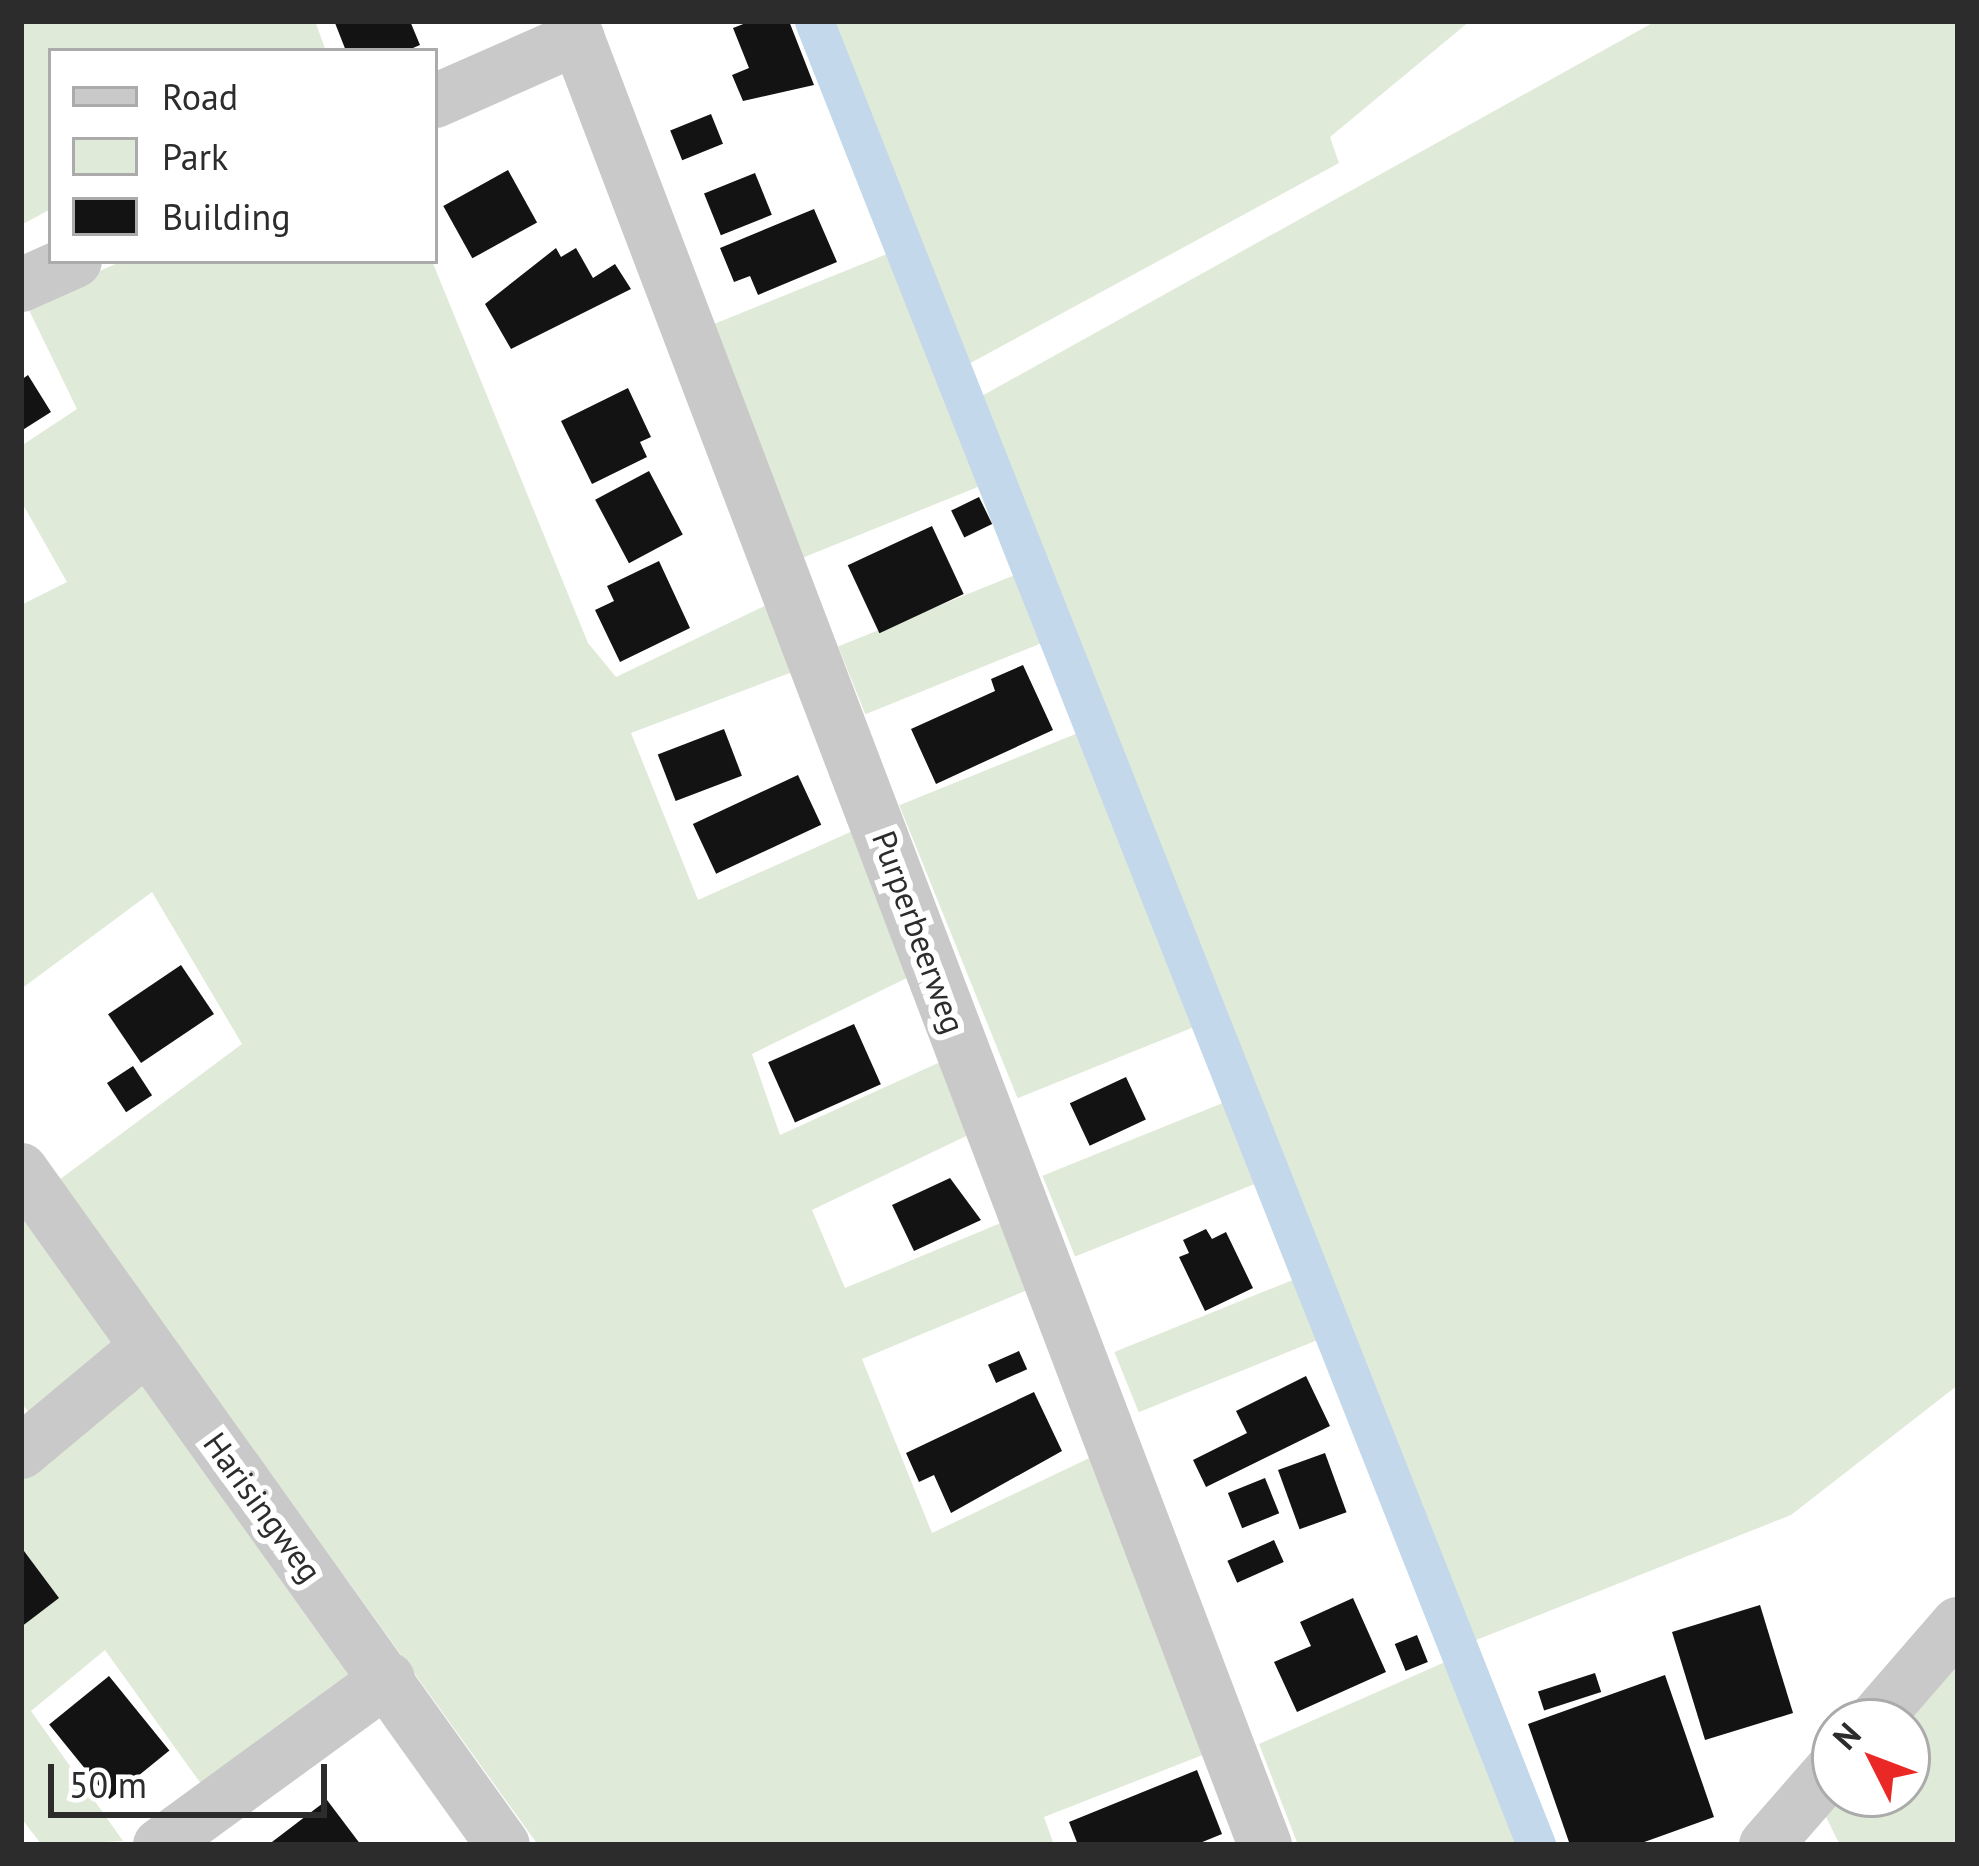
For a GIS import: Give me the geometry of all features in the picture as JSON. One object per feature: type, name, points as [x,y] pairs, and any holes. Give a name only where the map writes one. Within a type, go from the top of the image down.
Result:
[{"type":"street","points":[[438,99],[575,29]]},
{"type":"street","name":"Purperbeerweg","points":[[575,29],[1264,1845]]},
{"type":"street","points":[[21,285],[68,264]]},
{"type":"street","name":"Harisingweg","points":[[21,1170],[503,1845]]},
{"type":"street","points":[[21,1452],[147,1347]]},
{"type":"street","points":[[1895,1698],[1958,1624]]},
{"type":"street","points":[[160,1845],[388,1678]]},
{"type":"street","points":[[1766,1845],[1811,1793]]},
{"type":"green space","points":[[21,21],[315,21],[325,48],[48,48],[48,211],[21,225]]},
{"type":"green space","points":[[831,21],[1470,21],[1330,137],[1339,163],[965,366]]},
{"type":"green space","points":[[1656,21],[1958,21],[1958,1385],[1791,1515],[1476,1640],[980,397]]},
{"type":"green space","points":[[902,248],[996,480],[801,558],[707,327]]},
{"type":"green space","points":[[115,264],[433,264],[588,643],[616,677],[779,599],[803,668],[631,733],[698,900],[866,825],[923,970],[752,1054],[780,1135],[960,1053],[987,1126],[812,1210],[845,1288],[1015,1217],[1042,1284],[862,1359],[932,1533],[1102,1452],[1218,1749],[1044,1817],[1054,1845],[538,1845],[59,1180],[242,1044],[152,892],[21,989],[21,605],[67,582],[21,501],[21,446],[77,409],[26,304]]},
{"type":"green space","points":[[1030,569],[1057,637],[865,714],[838,647]]},
{"type":"green space","points":[[1093,727],[1211,1020],[1018,1098],[899,805]]},
{"type":"green space","points":[[1240,1096],[1273,1177],[1075,1256],[1043,1176]]},
{"type":"green space","points":[[21,1207],[113,1340],[32,1416],[21,1403]]},
{"type":"green space","points":[[1310,1273],[1334,1333],[1139,1412],[1114,1352]]},
{"type":"green space","points":[[135,1375],[356,1686],[204,1788],[105,1650],[31,1711],[123,1841],[42,1845],[21,1818],[21,1470]]},
{"type":"green space","points":[[1958,1647],[1958,1845],[1840,1845],[1826,1818],[1931,1818],[1931,1698],[1923,1698]]},
{"type":"green space","points":[[1461,1655],[1536,1845],[1298,1845],[1259,1744]]},
{"type":"building","points":[[410,21],[420,45],[345,48],[335,23]]},
{"type":"building","points":[[751,21],[789,21],[814,85],[743,101],[732,75],[749,68],[733,28]]},
{"type":"building","points":[[711,114],[723,144],[682,160],[670,130]]},
{"type":"building","points":[[508,170],[537,222],[472,258],[443,206]]},
{"type":"building","points":[[755,173],[772,215],[721,235],[704,194]]},
{"type":"building","points":[[814,209],[837,262],[758,295],[750,276],[734,282],[720,248]]},
{"type":"building","points":[[556,248],[561,257],[576,248],[593,278],[615,264],[631,289],[511,349],[485,304]]},
{"type":"building","points":[[28,375],[51,412],[21,431],[21,380]]},
{"type":"building","points":[[628,388],[651,437],[640,442],[647,457],[592,484],[561,421]]},
{"type":"building","points":[[649,471],[683,535],[629,563],[595,500]]},
{"type":"building","points":[[979,497],[992,524],[964,538],[951,511]]},
{"type":"building","points":[[932,526],[964,594],[879,633],[848,565]]},
{"type":"building","points":[[659,561],[690,628],[620,662],[595,610],[614,601],[607,586]]},
{"type":"building","points":[[1023,665],[1053,730],[936,784],[911,729],[995,691],[991,679]]},
{"type":"building","points":[[724,729],[742,776],[676,801],[658,754]]},
{"type":"building","points":[[798,775],[821,825],[716,874],[693,824]]},
{"type":"building","points":[[181,965],[214,1014],[141,1063],[108,1014]]},
{"type":"building","points":[[854,1024],[881,1084],[795,1123],[768,1062]]},
{"type":"building","points":[[133,1066],[152,1095],[126,1112],[107,1083]]},
{"type":"building","points":[[1126,1077],[1146,1120],[1090,1146],[1070,1103]]},
{"type":"building","points":[[950,1178],[981,1220],[914,1251],[892,1205]]},
{"type":"building","points":[[1206,1229],[1212,1239],[1226,1232],[1253,1288],[1205,1311],[1179,1257],[1189,1253],[1183,1240]]},
{"type":"building","points":[[1019,1351],[1027,1369],[996,1383],[988,1365]]},
{"type":"building","points":[[1306,1376],[1330,1426],[1206,1487],[1193,1460],[1247,1433],[1236,1411]]},
{"type":"building","points":[[1034,1392],[1062,1451],[951,1513],[934,1475],[919,1482],[906,1453]]},
{"type":"building","points":[[1325,1453],[1347,1512],[1300,1529],[1278,1470]]},
{"type":"building","points":[[1265,1478],[1279,1513],[1242,1528],[1228,1493]]},
{"type":"building","points":[[1274,1540],[1284,1562],[1237,1583],[1227,1561]]},
{"type":"building","points":[[21,1547],[59,1598],[21,1627]]},
{"type":"building","points":[[1353,1598],[1386,1672],[1297,1712],[1274,1662],[1311,1646],[1300,1622]]},
{"type":"building","points":[[1760,1605],[1793,1713],[1705,1740],[1672,1632]]},
{"type":"building","points":[[1417,1635],[1428,1662],[1406,1671],[1395,1644]]},
{"type":"building","points":[[1595,1673],[1601,1692],[1544,1711],[1538,1692]]},
{"type":"building","points":[[1665,1675],[1714,1817],[1636,1845],[1570,1845],[1528,1724]]},
{"type":"building","points":[[109,1676],[169,1751],[110,1799],[49,1724]]},
{"type":"building","points":[[1197,1770],[1222,1834],[1195,1845],[1078,1845],[1069,1822]]},
{"type":"building","points":[[327,1800],[361,1845],[268,1845]]},
{"type":"waterway","points":[[814,21],[1536,1845]]}]
